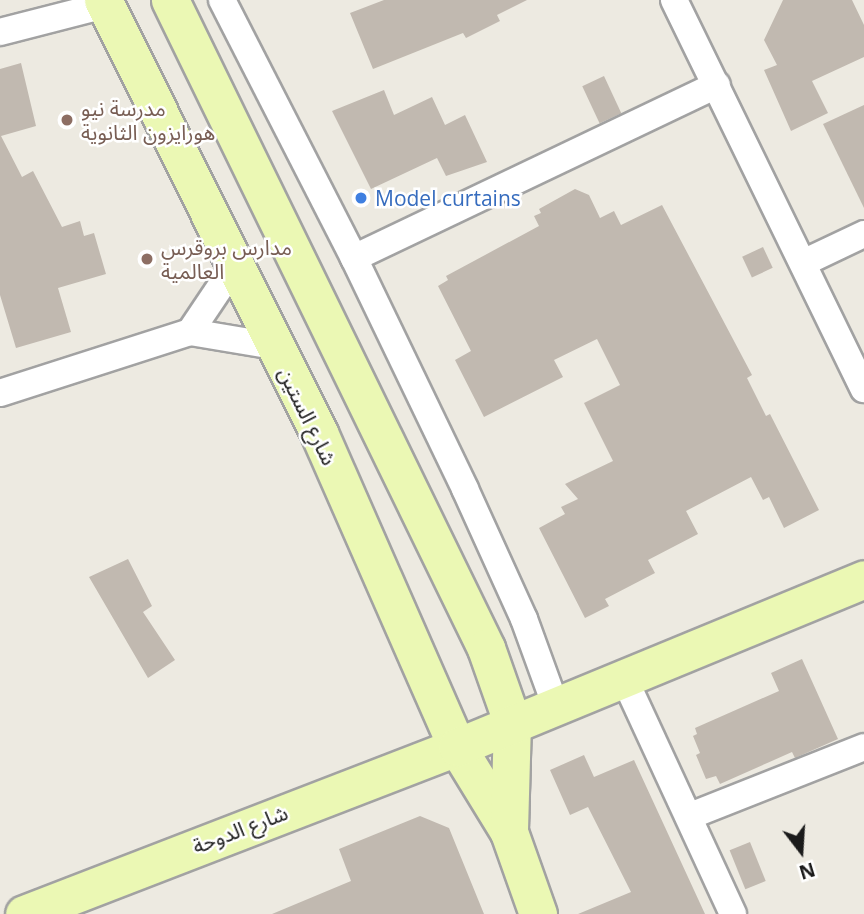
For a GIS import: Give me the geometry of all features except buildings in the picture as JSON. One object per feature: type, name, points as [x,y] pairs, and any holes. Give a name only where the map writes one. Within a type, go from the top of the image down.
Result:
[{"type":"main road","name":"شارع الستين","points":[[170,0],[481,636],[512,722],[509,832]]},
{"type":"main road","name":"شارع الستين","points":[[104,3],[233,268],[319,433],[457,747],[509,832],[538,914]]},
{"type":"main road","name":"شارع الدوحة","points":[[24,914],[457,747],[512,722],[864,579]]},
{"type":"street","points":[[222,0],[354,258],[524,619],[556,706]]},
{"type":"street","points":[[674,0],[805,262],[864,389]]},
{"type":"street","points":[[0,32],[104,3]]},
{"type":"street","points":[[354,258],[717,85]]},
{"type":"street","points":[[805,262],[864,234]]},
{"type":"street","points":[[190,332],[233,268]]},
{"type":"street","points":[[0,393],[190,332],[274,346]]},
{"type":"street","points":[[624,678],[733,914]]},
{"type":"street","points":[[690,816],[864,747]]},
{"type":"place","name":"مدرسة نيو هورايزون الثانوية","points":[[67,120]]},
{"type":"place","name":"Model curtains","points":[[361,198]]},
{"type":"place","name":"مدارس بروقرس العالمية","points":[[147,259]]}]
